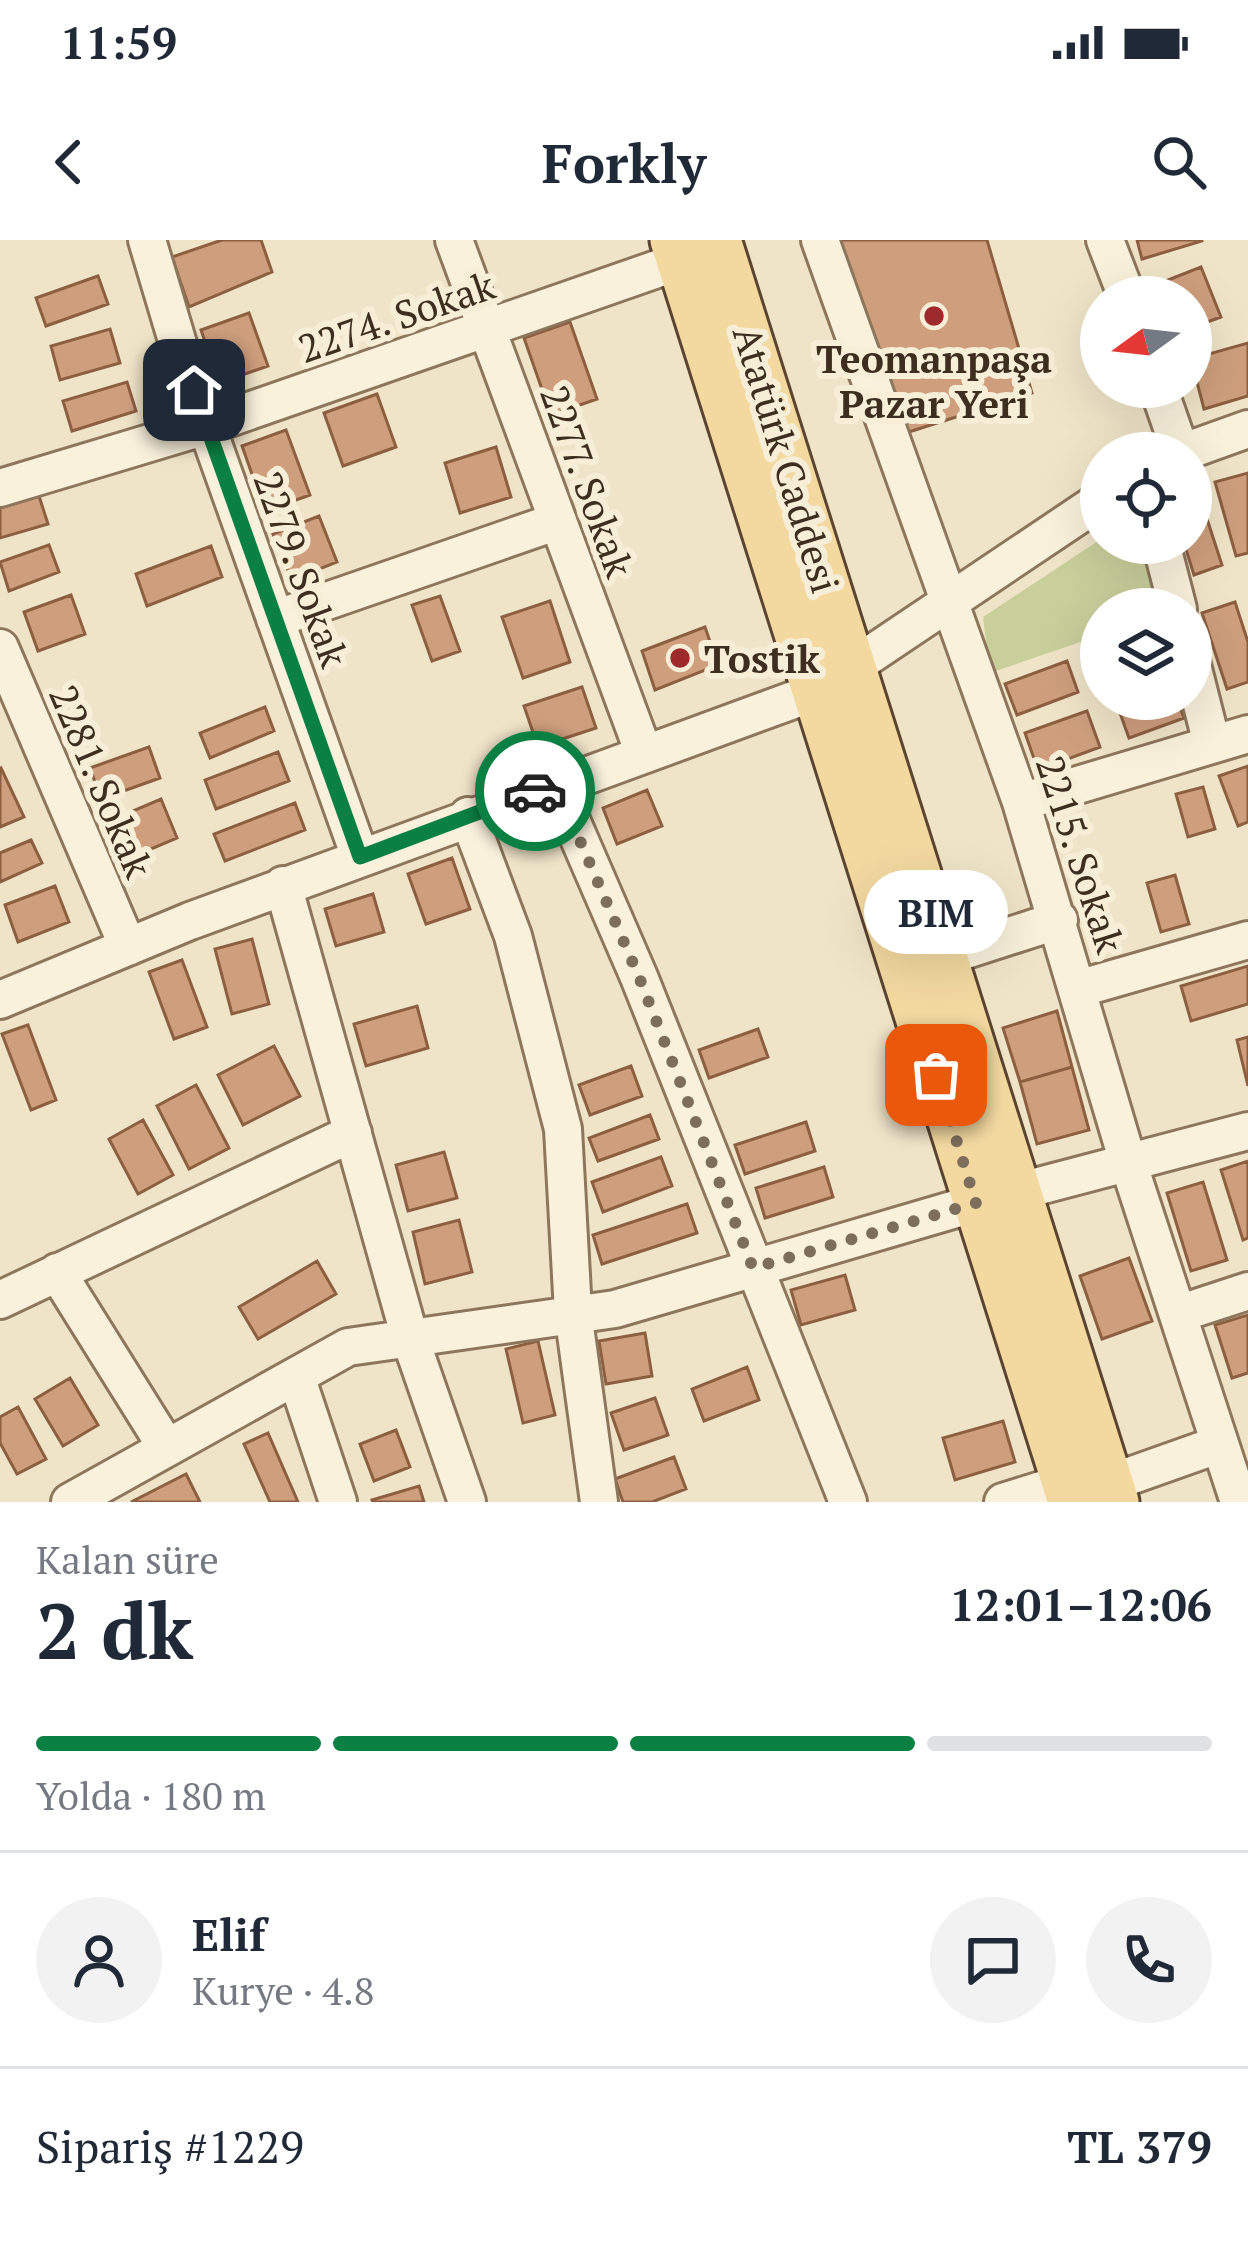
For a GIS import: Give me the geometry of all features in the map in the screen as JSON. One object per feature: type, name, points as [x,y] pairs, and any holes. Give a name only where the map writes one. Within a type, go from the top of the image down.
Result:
[{"type":"main road","name":"Atatürk Caddesi","points":[[690,247],[852,664],[944,957],[996,1197]]},
{"type":"main road","name":"Atatürk Caddesi","points":[[690,247],[815,692],[996,1197],[1090,1492]]},
{"type":"street","name":"2279. Sokak","points":[[146,240],[206,426],[360,857]]},
{"type":"street","name":"2277. Sokak","points":[[454,240],[643,751]]},
{"type":"street","name":"2215. Sokak","points":[[820,240],[1021,802],[1081,988],[1127,1159],[1239,1502]]},
{"type":"street","points":[[1105,240],[1119,276]]},
{"type":"street","name":"2274. Sokak","points":[[0,488],[206,426],[487,330],[690,247]]},
{"type":"street","points":[[1212,442],[1248,429]]},
{"type":"street","points":[[0,1000],[555,783],[815,692],[1080,515]]},
{"type":"street","points":[[275,619],[558,521]]},
{"type":"street","name":"2281. Sokak","points":[[0,648],[14,723],[128,947]]},
{"type":"street","points":[[1206,720],[1212,744]]},
{"type":"street","points":[[1021,802],[1248,734]]},
{"type":"street","points":[[555,783],[639,977],[848,1502]]},
{"type":"street","points":[[468,816],[513,936],[563,1129],[573,1312],[599,1502]]},
{"type":"street","points":[[284,886],[410,1338],[467,1502]]},
{"type":"street","points":[[944,957],[1058,920]]},
{"type":"street","points":[[1081,988],[1248,940]]},
{"type":"street","points":[[90,1497],[167,1448],[348,1347],[615,1309],[1127,1159],[1248,1131]]},
{"type":"street","points":[[0,1300],[352,1133]]},
{"type":"street","points":[[57,1272],[167,1448]]},
{"type":"street","points":[[1178,1314],[1248,1291]]},
{"type":"street","points":[[296,1376],[338,1502]]},
{"type":"street","points":[[1003,1502],[1090,1492],[1220,1444]]},
{"type":"green space","points":[[1080,553],[1080,564],[1151,564],[1157,588],[1080,588],[1080,642],[990,673],[983,617]]},
{"type":"building","points":[[222,240],[261,240],[272,272],[189,307],[172,257]]},
{"type":"building","name":"Teomanpaşa Pazar Yeri","points":[[836,240],[987,240],[1032,393],[896,436]]},
{"type":"building","points":[[1137,240],[1202,240],[1202,241],[1142,259]]},
{"type":"building","points":[[1201,267],[1205,276],[1178,276]]},
{"type":"building","points":[[98,276],[108,304],[46,326],[36,298]]},
{"type":"building","points":[[1212,294],[1221,317],[1212,320]]},
{"type":"building","points":[[249,313],[268,366],[219,383],[201,330]]},
{"type":"building","points":[[570,322],[597,399],[551,415],[524,338]]},
{"type":"building","points":[[110,329],[120,363],[60,380],[51,346]]},
{"type":"building","points":[[1248,343],[1248,396],[1212,407],[1212,353]]},
{"type":"building","points":[[127,382],[136,411],[72,431],[63,401]]},
{"type":"building","points":[[377,394],[396,447],[343,466],[324,413]]},
{"type":"building","points":[[286,430],[310,495],[265,511],[242,446]]},
{"type":"building","points":[[496,447],[511,497],[460,513],[445,463]]},
{"type":"building","points":[[1248,473],[1248,553],[1236,556],[1215,482]]},
{"type":"building","points":[[39,496],[48,524],[0,538],[0,508]]},
{"type":"building","points":[[319,516],[337,562],[292,580],[273,534]]},
{"type":"building","points":[[1212,534],[1222,565],[1194,575],[1191,564],[1212,564]]},
{"type":"building","points":[[49,545],[59,572],[9,591],[0,562]]},
{"type":"building","points":[[211,546],[222,577],[147,606],[136,574]]},
{"type":"building","points":[[71,595],[85,634],[38,651],[24,612]]},
{"type":"building","points":[[440,596],[460,651],[432,661],[412,605]]},
{"type":"building","points":[[550,601],[570,662],[523,678],[502,617]]},
{"type":"building","points":[[1235,602],[1248,642],[1248,682],[1227,689],[1212,643],[1212,610]]},
{"type":"building","name":"Tostik","points":[[705,627],[718,665],[655,690],[642,651]]},
{"type":"building","points":[[1067,661],[1078,692],[1017,715],[1005,684]]},
{"type":"building","points":[[582,687],[596,728],[538,747],[524,706]]},
{"type":"building","points":[[265,707],[274,731],[210,758],[200,733]]},
{"type":"building","points":[[1080,713],[1080,720],[1090,720],[1100,747],[1038,770],[1025,733]]},
{"type":"building","points":[[1122,720],[1178,720],[1129,738]]},
{"type":"building","points":[[149,747],[160,778],[101,799],[90,768]]},
{"type":"building","points":[[278,752],[289,781],[216,809],[205,780]]},
{"type":"building","points":[[1248,766],[1248,822],[1238,826],[1219,776]]},
{"type":"building","points":[[0,769],[24,817],[0,827]]},
{"type":"building","points":[[1203,787],[1215,829],[1188,837],[1176,794]]},
{"type":"building","points":[[647,790],[662,826],[617,844],[603,808]]},
{"type":"building","points":[[161,799],[177,838],[123,861],[107,822]]},
{"type":"building","points":[[295,803],[305,830],[225,861],[214,834]]},
{"type":"building","points":[[31,840],[42,863],[0,882],[0,853]]},
{"type":"building","points":[[452,858],[470,909],[426,924],[408,874]]},
{"type":"building","points":[[1175,875],[1189,924],[1161,932],[1147,883]]},
{"type":"building","points":[[55,886],[69,922],[18,942],[5,905]]},
{"type":"building","points":[[373,894],[384,932],[336,946],[325,909]]},
{"type":"building","points":[[252,939],[269,1004],[232,1014],[215,949]]},
{"type":"building","points":[[182,960],[207,1027],[174,1039],[149,972]]},
{"type":"building","points":[[1248,966],[1248,1004],[1191,1021],[1181,986]]},
{"type":"building","points":[[417,1006],[428,1048],[366,1066],[354,1024]]},
{"type":"building","points":[[1057,1011],[1072,1067],[1020,1082],[1003,1028]]},
{"type":"building","points":[[28,1025],[56,1100],[31,1110],[2,1034]]},
{"type":"building","points":[[758,1029],[768,1057],[709,1078],[699,1050]]},
{"type":"building","points":[[1248,1037],[1248,1086],[1237,1040]]},
{"type":"building","points":[[274,1046],[300,1096],[243,1125],[218,1075]]},
{"type":"building","points":[[631,1066],[642,1096],[590,1115],[579,1085]]},
{"type":"building","points":[[1072,1067],[1089,1130],[1037,1144],[1020,1082]]},
{"type":"building","points":[[196,1085],[229,1148],[189,1169],[157,1106]]},
{"type":"building","points":[[650,1115],[659,1139],[598,1161],[589,1138]]},
{"type":"building","points":[[143,1120],[173,1175],[138,1194],[109,1139]]},
{"type":"building","points":[[806,1122],[815,1151],[745,1174],[735,1145]]},
{"type":"building","points":[[444,1152],[457,1198],[408,1211],[396,1165]]},
{"type":"building","points":[[661,1157],[672,1186],[603,1212],[592,1182]]},
{"type":"building","points":[[1248,1161],[1248,1238],[1243,1240],[1221,1170]]},
{"type":"building","points":[[824,1167],[833,1197],[765,1218],[756,1188]]},
{"type":"building","points":[[1203,1182],[1227,1260],[1191,1271],[1167,1193]]},
{"type":"building","points":[[687,1204],[697,1233],[602,1264],[593,1235]]},
{"type":"building","points":[[459,1220],[472,1272],[425,1284],[413,1232]]},
{"type":"building","points":[[1129,1258],[1152,1321],[1102,1339],[1080,1276]]},
{"type":"building","points":[[317,1261],[336,1294],[258,1339],[239,1307]]},
{"type":"building","points":[[845,1275],[855,1310],[801,1325],[791,1290]]},
{"type":"building","points":[[1248,1315],[1248,1373],[1232,1378],[1215,1325]]},
{"type":"building","points":[[645,1333],[652,1376],[606,1384],[599,1341]]},
{"type":"building","points":[[538,1341],[555,1415],[523,1423],[506,1349]]},
{"type":"building","points":[[747,1367],[759,1400],[704,1421],[692,1389]]},
{"type":"building","points":[[70,1378],[98,1425],[63,1446],[35,1399]]},
{"type":"building","points":[[655,1398],[668,1435],[624,1450],[611,1413]]},
{"type":"building","points":[[18,1407],[46,1459],[17,1474],[0,1443],[0,1417]]},
{"type":"building","points":[[1003,1421],[1015,1462],[955,1480],[943,1438]]},
{"type":"building","points":[[396,1430],[410,1467],[374,1481],[360,1444]]},
{"type":"building","points":[[268,1433],[298,1502],[270,1502],[244,1444]]},
{"type":"building","points":[[674,1457],[686,1489],[652,1502],[623,1502],[615,1479]]},
{"type":"building","points":[[186,1474],[200,1502],[131,1502]]},
{"type":"building","points":[[419,1486],[424,1502],[372,1500]]},
{"type":"way so far","points":[[535,791],[555,783],[639,977],[753,1268],[976,1203],[936,1075]]},
{"type":"place","name":"Teomanpaşa Pazar Yeri","points":[[934,316]]},
{"type":"place","name":"Tostik","points":[[680,658]]},
{"type":"place","name":"BIM","points":[[936,1075]]},
{"type":"route","points":[[194,390],[360,857],[535,791]]}]
